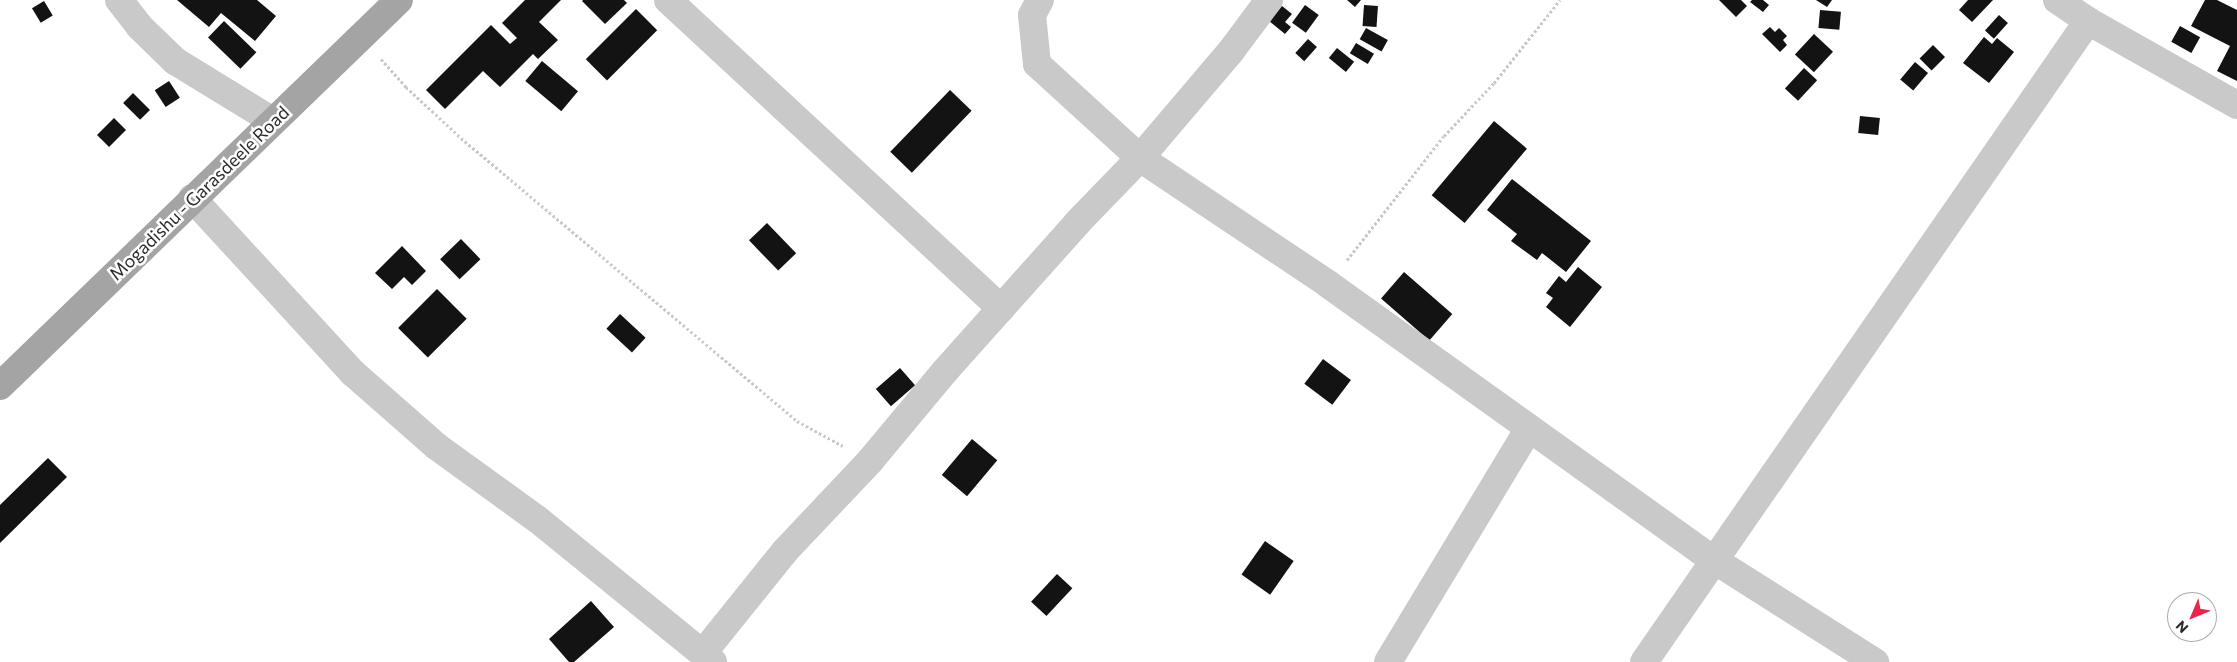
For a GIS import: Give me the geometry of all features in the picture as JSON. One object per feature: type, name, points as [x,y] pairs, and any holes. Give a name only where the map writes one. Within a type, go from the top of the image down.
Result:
[{"type":"main road","name":"Mogadishu - Garasdeele Road","points":[[0,386],[398,0]]},
{"type":"street","points":[[119,0],[140,26],[175,61],[273,121]]},
{"type":"street","points":[[668,0],[1001,308]]},
{"type":"street","points":[[1040,0],[1032,15],[1037,64],[1140,158],[1328,284],[1714,560],[1875,662]]},
{"type":"street","points":[[192,198],[360,379],[436,446],[537,519],[708,658],[785,551],[870,461],[1001,308],[1078,222],[1140,158],[1231,52],[1269,0]]},
{"type":"street","points":[[2056,0],[2088,21],[2237,105]]},
{"type":"street","points":[[1644,662],[2088,21]]},
{"type":"street","points":[[1388,662],[1529,428]]},
{"type":"path","points":[[1328,284],[1444,136],[1494,83],[1560,0]]},
{"type":"path","points":[[360,36],[406,87],[461,138],[797,420],[870,461]]},
{"type":"building","points":[[177,0],[257,0],[276,16],[255,41],[221,13],[209,27]]},
{"type":"building","points":[[525,0],[561,0],[539,22],[558,40],[538,59],[533,54],[500,87],[483,71],[445,109],[426,90],[491,25],[510,44],[517,38],[502,23]]},
{"type":"building","points":[[583,0],[624,0],[627,3],[605,24]]},
{"type":"building","points":[[1347,0],[1361,0],[1355,7]]},
{"type":"building","points":[[1719,0],[1741,0],[1747,6],[1736,17]]},
{"type":"building","points":[[1752,0],[1763,0],[1769,5],[1763,12],[1750,2]]},
{"type":"building","points":[[1816,0],[1832,0],[1827,7]]},
{"type":"building","points":[[1968,0],[1993,0],[1972,22],[1959,10]]},
{"type":"building","points":[[2205,0],[2217,0],[2237,10],[2237,81],[2217,71],[2230,46],[2191,26]]},
{"type":"building","points":[[44,1],[53,16],[41,23],[32,8]]},
{"type":"building","points":[[1305,5],[1319,15],[1306,33],[1292,23]]},
{"type":"building","points":[[1364,5],[1378,6],[1377,27],[1363,26]]},
{"type":"building","points":[[1282,6],[1292,14],[1285,22],[1291,27],[1285,34],[1269,21]]},
{"type":"building","points":[[636,9],[657,30],[607,80],[586,59]]},
{"type":"building","points":[[1820,10],[1841,12],[1839,30],[1818,28]]},
{"type":"building","points":[[1999,15],[2008,23],[1994,39],[1985,31]]},
{"type":"building","points":[[224,21],[256,52],[240,69],[208,38]]},
{"type":"building","points":[[2180,26],[2200,37],[2191,53],[2171,42]]},
{"type":"building","points":[[1770,27],[1775,32],[1779,28],[1787,36],[1783,40],[1787,45],[1780,52],[1762,34]]},
{"type":"building","points":[[1366,28],[1388,40],[1382,51],[1360,39]]},
{"type":"building","points":[[1814,34],[1833,52],[1814,72],[1795,54]]},
{"type":"building","points":[[1984,37],[1992,44],[1997,38],[2014,52],[1989,83],[1963,63]]},
{"type":"building","points":[[1308,39],[1317,47],[1304,61],[1295,53]]},
{"type":"building","points":[[1356,43],[1374,54],[1368,64],[1350,53]]},
{"type":"building","points":[[1933,45],[1945,57],[1932,70],[1920,58]]},
{"type":"building","points":[[1337,48],[1354,62],[1346,72],[1329,58]]},
{"type":"building","points":[[542,61],[578,91],[561,111],[525,81]]},
{"type":"building","points":[[1915,62],[1928,73],[1913,91],[1900,80]]},
{"type":"building","points":[[1804,68],[1817,80],[1798,101],[1785,88]]},
{"type":"building","points":[[169,81],[180,98],[166,107],[155,90]]},
{"type":"building","points":[[950,90],[972,111],[912,173],[890,152]]},
{"type":"building","points":[[133,93],[150,110],[140,120],[123,103]]},
{"type":"building","points":[[1860,116],[1880,118],[1878,135],[1858,133]]},
{"type":"building","points":[[114,118],[126,130],[109,147],[97,135]]},
{"type":"building","points":[[1494,121],[1527,149],[1465,223],[1432,195]]},
{"type":"building","points":[[1512,179],[1591,241],[1566,272],[1542,253],[1537,260],[1511,241],[1517,234],[1487,210]]},
{"type":"building","points":[[767,223],[796,253],[778,271],[749,240]]},
{"type":"building","points":[[461,239],[480,259],[460,279],[440,259]]},
{"type":"building","points":[[402,246],[426,271],[412,285],[404,277],[392,289],[375,273]]},
{"type":"building","points":[[1578,267],[1602,287],[1570,327],[1546,307],[1553,298],[1546,293],[1559,276],[1566,282]]},
{"type":"building","points":[[1404,272],[1452,314],[1429,340],[1381,298]]},
{"type":"building","points":[[437,289],[467,319],[428,358],[398,328]]},
{"type":"building","points":[[620,314],[646,338],[632,352],[606,329]]},
{"type":"building","points":[[1323,359],[1351,380],[1332,405],[1304,384]]},
{"type":"building","points":[[900,368],[915,385],[891,406],[876,389]]},
{"type":"building","points":[[972,439],[997,460],[967,496],[942,475]]},
{"type":"building","points":[[48,458],[67,477],[0,543],[0,505]]},
{"type":"building","points":[[1265,541],[1294,561],[1270,595],[1241,575]]},
{"type":"building","points":[[1057,574],[1072,588],[1046,616],[1031,602]]},
{"type":"building","points":[[591,601],[614,627],[574,662],[569,662],[549,639]]}]
